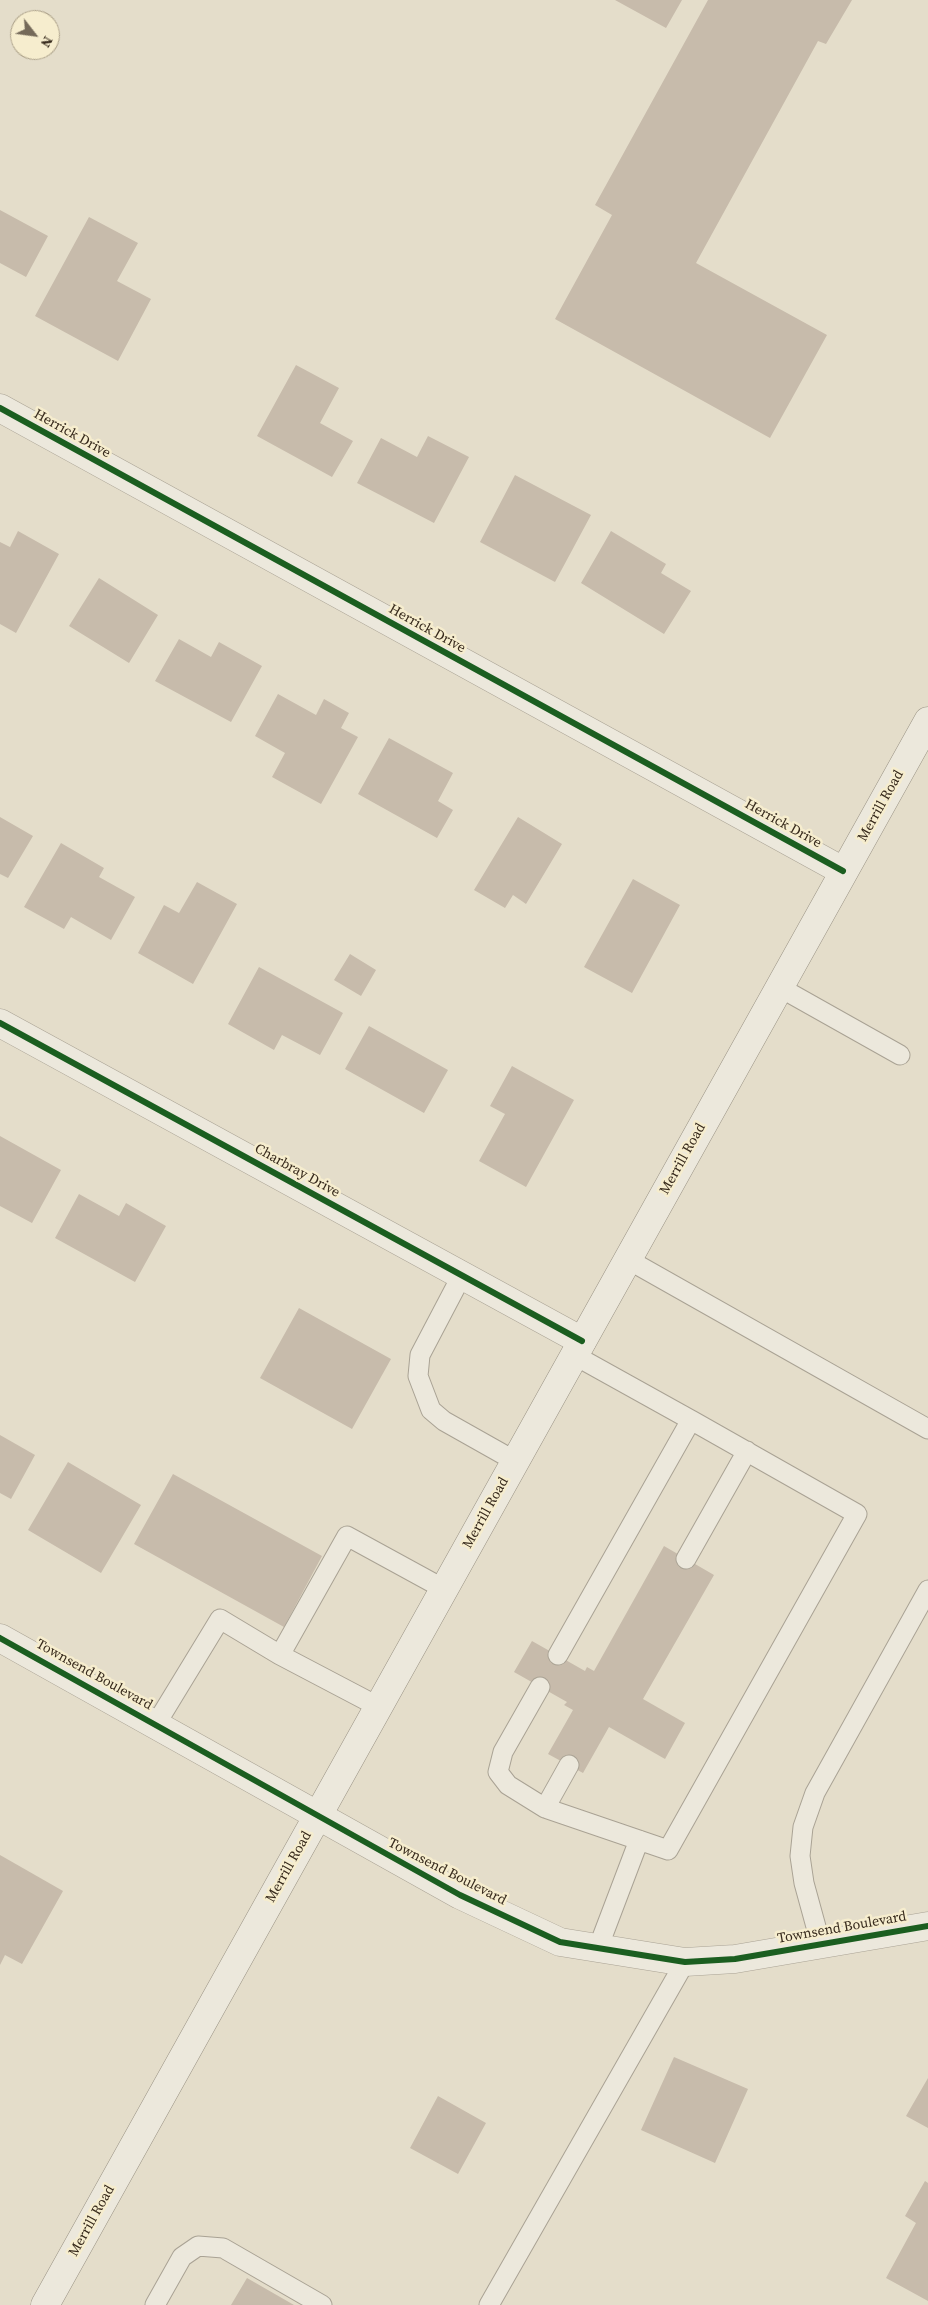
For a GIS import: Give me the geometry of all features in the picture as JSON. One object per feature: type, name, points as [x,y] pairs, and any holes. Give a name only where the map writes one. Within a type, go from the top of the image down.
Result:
[{"type":"street","name":"Herrick Drive","points":[[0,408],[843,871]]},
{"type":"street","name":"Merrill Road","points":[[45,2305],[928,721]]},
{"type":"street","name":"Charbray Drive","points":[[0,1023],[462,1275],[578,1348]]},
{"type":"street","name":"Townsend Boulevard","points":[[0,1638],[460,1895],[560,1942],[685,1962],[734,1959],[928,1926]]},
{"type":"lane","points":[[779,987],[900,1055]]},
{"type":"lane","points":[[627,1260],[928,1429]]},
{"type":"lane","points":[[462,1275],[420,1355],[418,1376],[431,1410],[444,1421],[515,1461]]},
{"type":"lane","points":[[540,1687],[503,1752],[498,1772],[508,1785],[545,1808],[668,1850],[857,1514],[691,1420],[578,1348]]},
{"type":"lane","points":[[558,1655],[691,1420]]},
{"type":"lane","points":[[686,1559],[747,1451]]},
{"type":"lane","points":[[280,1655],[346,1536],[444,1588]]},
{"type":"lane","points":[[821,1945],[804,1883],[800,1856],[803,1827],[815,1793],[928,1590]]},
{"type":"lane","points":[[156,1724],[220,1619],[280,1655],[379,1707]]},
{"type":"lane","points":[[545,1808],[568,1765]]},
{"type":"lane","points":[[598,1948],[639,1840]]},
{"type":"lane","points":[[488,2305],[685,1962]]},
{"type":"lane","points":[[155,2305],[182,2257],[198,2246],[223,2248],[322,2305]]},
{"type":"building","points":[[615,0],[682,0],[666,28]]},
{"type":"building","points":[[708,0],[852,0],[826,44],[818,41],[696,263],[827,335],[770,438],[555,319],[612,215],[595,205]]},
{"type":"building","points":[[0,210],[48,236],[26,277],[0,263]]},
{"type":"building","points":[[89,217],[138,243],[117,281],[151,299],[118,361],[35,316]]},
{"type":"building","points":[[296,365],[339,388],[320,423],[353,441],[332,477],[257,436]]},
{"type":"building","points":[[428,436],[469,457],[434,523],[357,483],[381,438],[417,457]]},
{"type":"building","points":[[515,475],[591,515],[555,582],[480,542]]},
{"type":"building","points":[[18,531],[59,554],[16,633],[0,624],[0,542],[10,547]]},
{"type":"building","points":[[611,531],[666,564],[661,573],[691,591],[664,634],[581,583]]},
{"type":"building","points":[[99,578],[158,615],[129,663],[69,626]]},
{"type":"building","points":[[179,639],[211,657],[219,642],[262,666],[231,722],[155,681]]},
{"type":"building","points":[[278,694],[316,715],[324,699],[349,713],[341,728],[358,737],[321,804],[272,777],[285,753],[255,736]]},
{"type":"building","points":[[389,738],[453,773],[438,801],[453,810],[437,838],[358,794]]},
{"type":"building","points":[[0,817],[33,836],[8,878],[0,874]]},
{"type":"building","points":[[518,817],[562,844],[526,904],[513,895],[505,908],[474,890]]},
{"type":"building","points":[[61,843],[104,868],[99,877],[135,897],[111,940],[71,917],[64,929],[24,907]]},
{"type":"building","points":[[633,879],[680,905],[632,993],[584,967]]},
{"type":"building","points":[[197,882],[237,904],[193,984],[138,953],[164,905],[179,913]]},
{"type":"building","points":[[350,954],[376,970],[361,996],[334,980]]},
{"type":"building","points":[[259,967],[343,1013],[320,1055],[282,1035],[274,1050],[228,1024]]},
{"type":"building","points":[[369,1026],[448,1070],[424,1113],[345,1069]]},
{"type":"building","points":[[512,1066],[574,1100],[526,1187],[479,1161],[505,1114],[490,1106]]},
{"type":"building","points":[[0,1136],[61,1170],[32,1223],[0,1206]]},
{"type":"building","points":[[79,1194],[119,1216],[126,1203],[166,1226],[135,1282],[55,1238]]},
{"type":"building","points":[[299,1308],[391,1359],[352,1429],[260,1378]]},
{"type":"building","points":[[0,1435],[35,1455],[11,1499],[0,1493]]},
{"type":"building","points":[[68,1462],[141,1505],[101,1573],[28,1530]]},
{"type":"building","points":[[173,1474],[322,1556],[284,1627],[134,1544]]},
{"type":"building","points":[[664,1546],[714,1575],[643,1699],[685,1723],[665,1759],[609,1727],[583,1773],[548,1754],[573,1710],[564,1705],[567,1702],[514,1672],[532,1641],[585,1671],[587,1667],[594,1671]]},
{"type":"building","points":[[0,1855],[63,1891],[22,1964],[5,1955],[0,1965]]},
{"type":"building","points":[[674,2057],[748,2089],[715,2163],[641,2130]]},
{"type":"building","points":[[928,2078],[928,2128],[906,2116]]},
{"type":"building","points":[[438,2096],[486,2123],[458,2174],[410,2148]]},
{"type":"building","points":[[925,2181],[928,2183],[928,2301],[886,2278],[916,2223],[905,2216]]},
{"type":"building","points":[[247,2278],[294,2305],[231,2305]]},
{"type":"cycle path","points":[[0,408],[843,871]]},
{"type":"cycle path","points":[[0,1023],[582,1341]]},
{"type":"cycle path","points":[[0,1638],[460,1895],[560,1942],[685,1962],[735,1959],[928,1926]]}]
